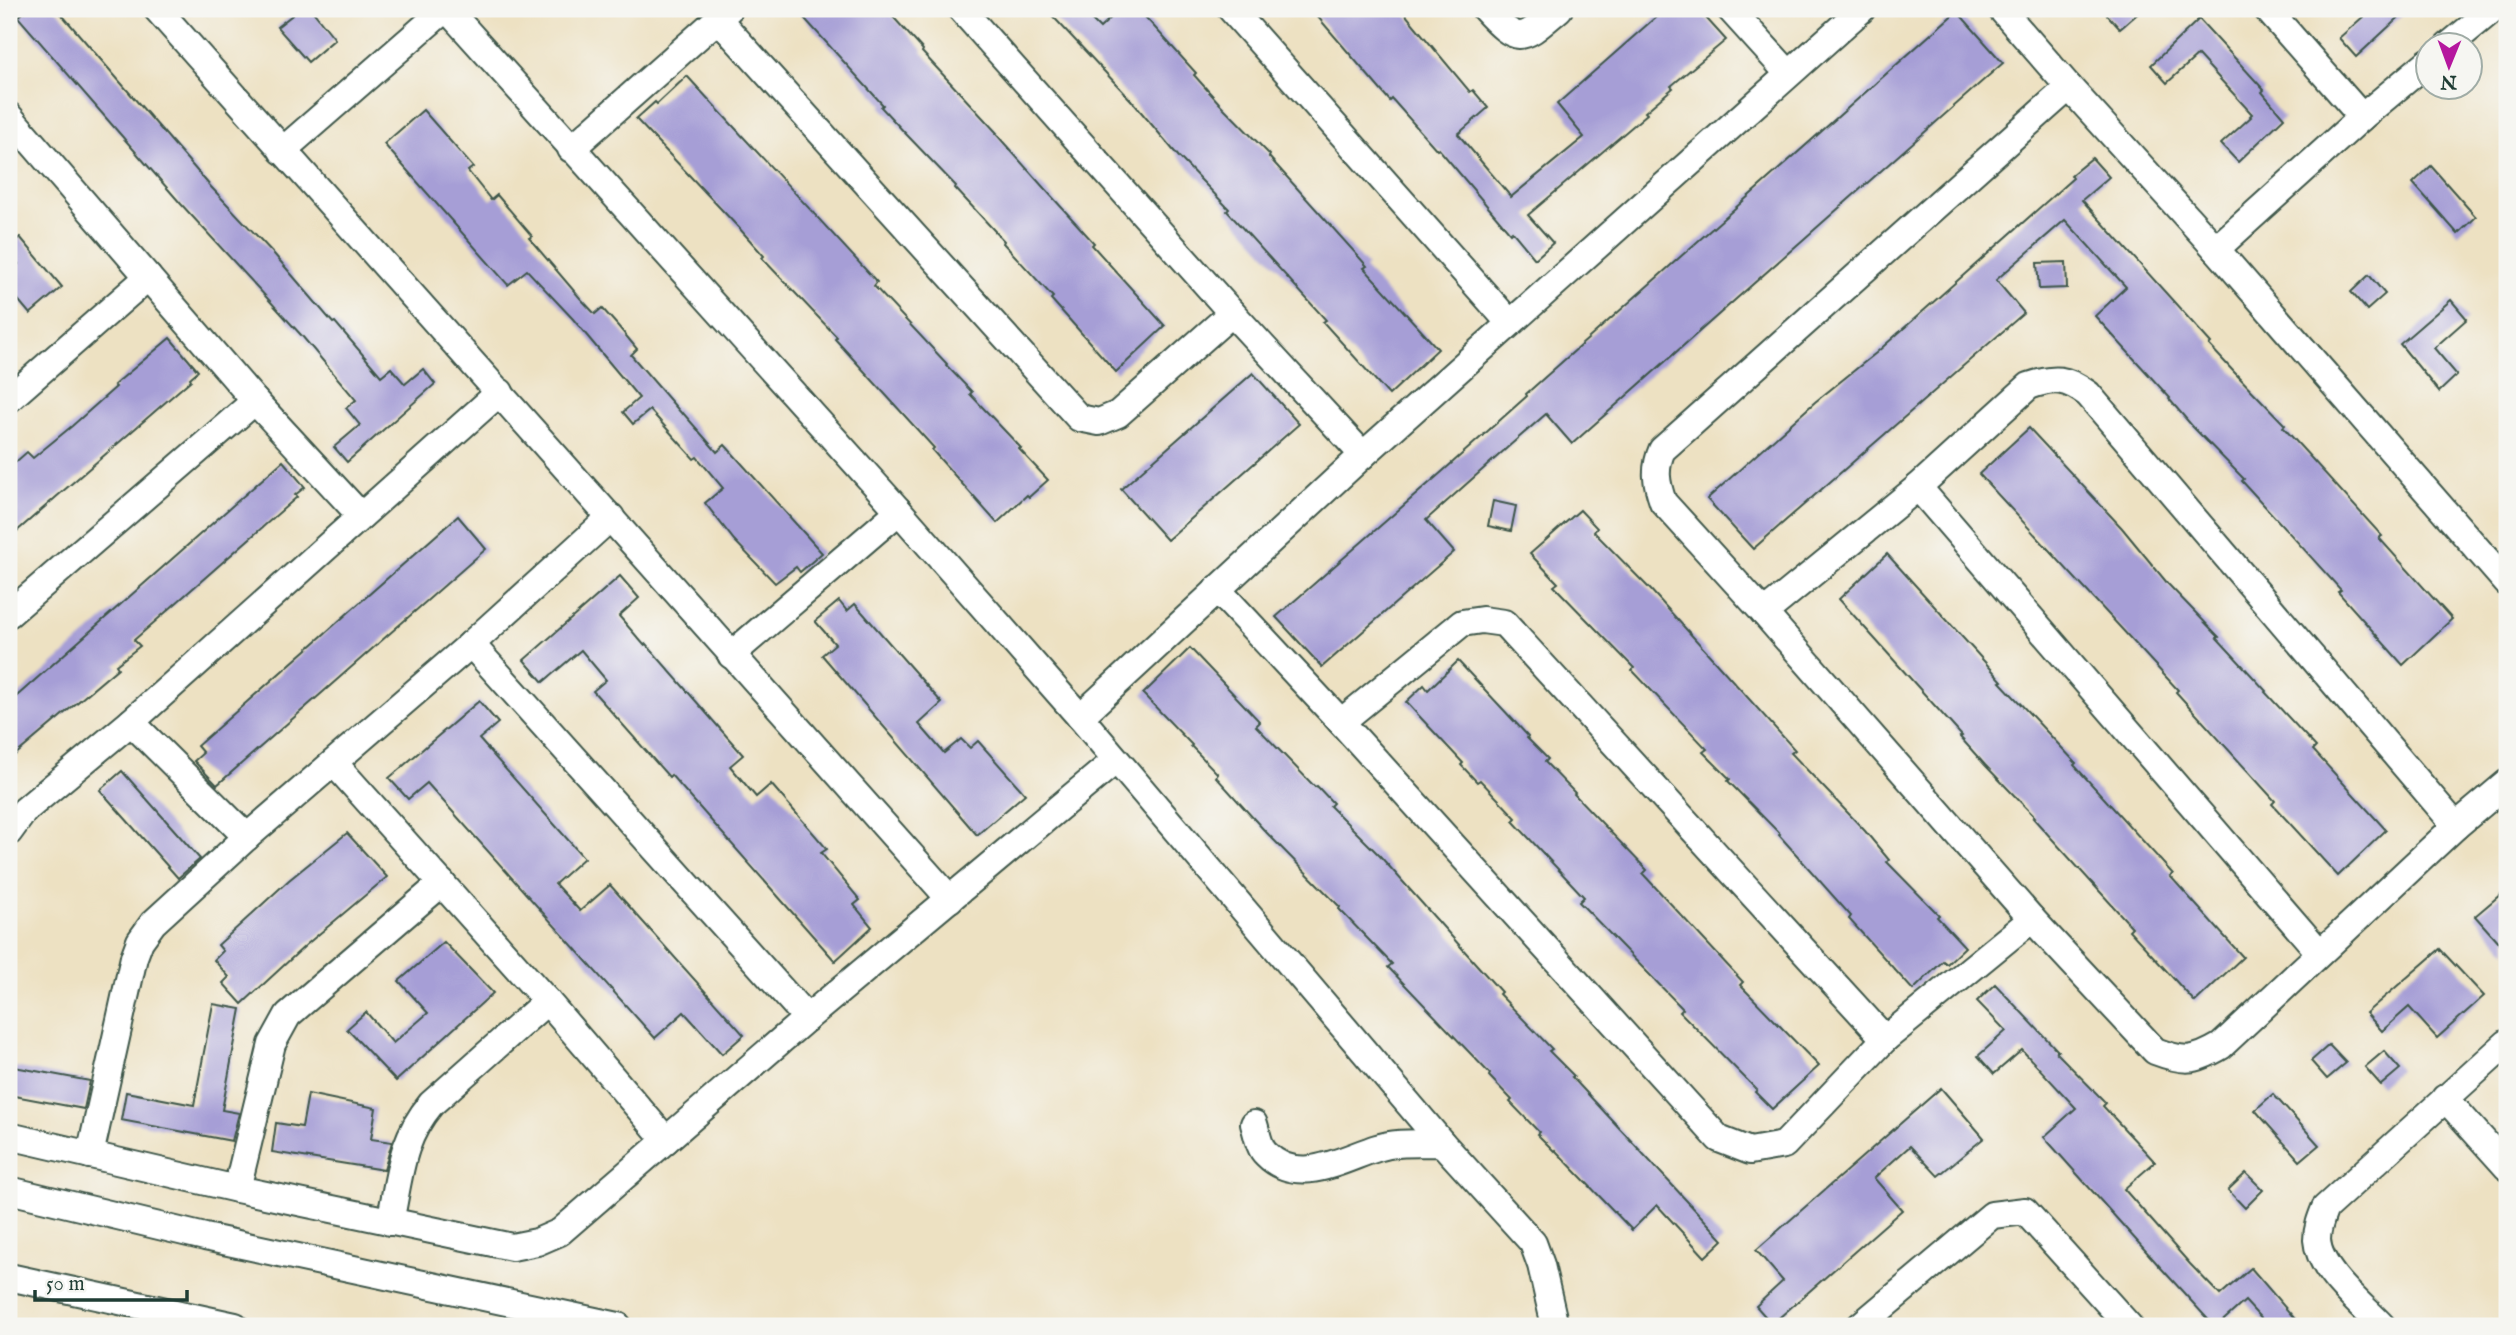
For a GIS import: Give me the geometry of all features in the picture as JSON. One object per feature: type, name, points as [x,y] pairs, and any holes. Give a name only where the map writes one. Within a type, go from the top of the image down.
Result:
[{"type":"street","points":[[157,9],[950,898]]},
{"type":"street","points":[[282,151],[446,9],[1080,717],[1442,1143],[1533,1243],[1555,1326]]},
{"type":"street","points":[[961,9],[1232,313],[1363,455]]},
{"type":"street","points":[[1231,9],[1510,323]]},
{"type":"street","points":[[1485,9],[1507,33],[1523,35],[1559,9]]},
{"type":"street","points":[[1730,9],[1788,73]]},
{"type":"street","points":[[1080,717],[1363,455],[1862,9]]},
{"type":"street","points":[[2001,9],[2216,249],[2507,583]]},
{"type":"street","points":[[2267,9],[2362,117]]},
{"type":"street","points":[[2465,32],[2493,9]]},
{"type":"street","points":[[571,149],[723,14],[1079,418],[1099,422],[1118,414],[1232,313]]},
{"type":"street","points":[[2216,249],[2414,74]]},
{"type":"street","points":[[2069,88],[1662,450],[1656,465],[1657,485],[1663,502],[2032,919],[2155,1051],[2178,1060],[2202,1057],[2221,1046],[2456,826],[2507,783]]},
{"type":"street","points":[[9,116],[255,401],[360,516]]},
{"type":"street","points":[[9,399],[148,277]]},
{"type":"street","points":[[1764,613],[1918,487],[2029,386],[2048,380],[2071,382],[2088,394],[2456,826]]},
{"type":"street","points":[[9,832],[25,810],[131,722],[500,393]]},
{"type":"street","points":[[9,614],[255,401]]},
{"type":"street","points":[[1918,487],[2320,953]]},
{"type":"street","points":[[731,655],[898,511]]},
{"type":"street","points":[[90,1155],[134,957],[140,941],[153,923],[247,837],[471,644],[611,517]]},
{"type":"street","points":[[1217,589],[1719,1139],[1751,1151],[1784,1145],[1885,1039],[2032,919]]},
{"type":"street","points":[[1341,722],[1462,623],[1482,620],[1504,623],[1885,1039]]},
{"type":"street","points":[[471,644],[807,1018]]},
{"type":"street","points":[[131,722],[247,837]]},
{"type":"street","points":[[9,1136],[237,1189],[512,1247],[537,1242],[560,1232],[807,1018],[1116,760]]},
{"type":"street","points":[[334,763],[547,1001],[666,1140]]},
{"type":"street","points":[[237,1189],[272,1044],[288,1016],[442,883]]},
{"type":"street","points":[[390,1222],[406,1142],[416,1121],[431,1104],[547,1001]]},
{"type":"street","points":[[2382,1326],[2325,1266],[2317,1242],[2318,1226],[2325,1208],[2507,1043]]},
{"type":"street","points":[[2445,1098],[2507,1167]]},
{"type":"street","points":[[1254,1124],[1264,1153],[1287,1168],[1316,1169],[1379,1147],[1401,1143],[1442,1143]]},
{"type":"street","points":[[9,1190],[205,1237],[618,1326]]},
{"type":"street","points":[[1860,1326],[1992,1215],[2025,1211],[2129,1326]]},
{"type":"street","points":[[9,1277],[235,1326]]},
{"type":"building","points":[[28,9],[55,9],[63,16],[211,187],[381,376],[391,368],[405,384],[423,369],[435,384],[347,462],[334,447],[360,425],[346,408],[356,400],[18,17]]},
{"type":"building","points":[[300,9],[311,9],[335,39],[308,62],[277,27]]},
{"type":"building","points":[[796,9],[886,9],[1165,326],[1116,372],[956,186],[881,107],[883,105]]},
{"type":"building","points":[[1046,9],[1081,9],[1100,28],[1120,9],[1138,9],[1196,73],[1194,75],[1219,103],[1270,155],[1367,266],[1364,268],[1438,349],[1389,395],[1323,322],[1326,320],[1227,211],[1229,209]]},
{"type":"building","points":[[1311,9],[1401,9],[1470,92],[1473,90],[1488,108],[1458,134],[1511,197],[1584,137],[1557,104],[1665,9],[1698,9],[1726,40],[1671,86],[1673,88],[1645,112],[1647,114],[1528,215],[1553,243],[1535,259],[1439,149],[1437,150],[1392,99],[1390,101]]},
{"type":"building","points":[[2102,9],[2143,9],[2120,29]]},
{"type":"building","points":[[2357,9],[2408,9],[2356,57],[2339,38],[2364,16]]},
{"type":"building","points":[[1957,11],[2003,63],[1572,444],[1546,414],[1508,447],[1426,520],[1454,552],[1322,667],[1276,617]]},
{"type":"building","points":[[2199,19],[2264,90],[2262,92],[2284,118],[2238,162],[2221,144],[2252,114],[2198,55],[2167,83],[2151,65]]},
{"type":"building","points":[[687,76],[877,282],[874,286],[947,364],[972,392],[970,394],[1048,480],[997,523],[932,450],[934,448],[835,339],[837,337],[636,119]]},
{"type":"building","points":[[423,110],[473,167],[468,171],[491,200],[497,195],[580,298],[595,314],[602,308],[618,326],[637,349],[631,355],[682,414],[717,452],[725,445],[822,553],[800,572],[796,567],[775,583],[734,540],[705,503],[723,488],[697,457],[694,459],[650,410],[633,424],[623,412],[639,398],[573,319],[527,270],[508,285],[384,144]]},
{"type":"building","points":[[2092,158],[2109,177],[2082,200],[2211,343],[2209,345],[2285,425],[2283,427],[2382,536],[2379,538],[2452,619],[2403,665],[2338,592],[2341,590],[2242,481],[2244,479],[2193,427],[2095,316],[2126,287],[2065,220],[1996,280],[2024,313],[1753,549],[1707,499],[1815,402],[1876,353],[2073,178],[2071,175]]},
{"type":"building","points":[[2431,166],[2476,217],[2458,234],[2413,183]]},
{"type":"building","points":[[20,237],[62,287],[30,314],[9,289],[9,272],[18,264],[9,253],[9,246]]},
{"type":"building","points":[[2066,262],[2067,288],[2039,289],[2037,263]]},
{"type":"building","points":[[2369,275],[2385,294],[2367,310],[2351,292]]},
{"type":"building","points":[[2451,300],[2467,319],[2434,348],[2457,375],[2439,392],[2400,344]]},
{"type":"building","points":[[170,338],[198,371],[191,380],[9,538],[9,468],[27,452],[33,458]]},
{"type":"building","points":[[1253,373],[1299,424],[1167,540],[1121,489]]},
{"type":"building","points":[[2029,428],[2219,637],[2217,638],[2316,747],[2313,750],[2386,830],[2338,876],[2272,804],[2275,801],[2176,692],[2178,690],[1979,474]]},
{"type":"building","points":[[283,461],[305,487],[295,495],[297,497],[134,640],[140,646],[116,665],[118,668],[9,760],[9,703]]},
{"type":"building","points":[[1493,501],[1516,506],[1511,531],[1488,526]]},
{"type":"building","points":[[1580,510],[1597,528],[1594,532],[1649,588],[1795,750],[1791,753],[1865,831],[1889,860],[1887,862],[1939,915],[1937,917],[1965,947],[1947,964],[1943,961],[1913,990],[1849,919],[1851,916],[1780,834],[1703,752],[1707,749],[1632,670],[1634,668],[1554,586],[1558,583],[1530,554]]},
{"type":"building","points":[[458,516],[486,549],[217,785],[194,761],[203,753],[197,746]]},
{"type":"building","points":[[1887,554],[2076,763],[2074,765],[2173,874],[2170,876],[2243,957],[2195,1002],[2129,930],[2132,927],[2033,818],[2035,817],[1985,765],[1839,599]]},
{"type":"building","points":[[620,576],[639,598],[619,616],[743,755],[730,766],[756,797],[771,784],[827,849],[821,853],[860,900],[854,905],[872,927],[835,961],[593,691],[606,680],[581,650],[543,682],[524,660]]},
{"type":"building","points":[[839,601],[847,611],[855,604],[942,703],[919,724],[944,753],[961,739],[970,748],[978,741],[1025,794],[977,835],[822,655],[835,644],[815,621]]},
{"type":"building","points":[[1190,648],[1260,722],[1256,726],[1333,803],[1330,806],[1380,856],[1501,992],[1499,994],[1552,1049],[1549,1051],[1574,1076],[1572,1077],[1723,1240],[1705,1257],[1657,1205],[1632,1230],[1537,1134],[1539,1132],[1510,1102],[1512,1100],[1490,1074],[1388,967],[1392,964],[1264,830],[1216,777],[1218,774],[1143,694]]},
{"type":"building","points":[[1458,661],[1548,759],[1545,762],[1647,870],[1643,874],[1743,982],[1740,985],[1819,1066],[1772,1109],[1755,1092],[1757,1090],[1680,1012],[1683,1009],[1579,902],[1584,897],[1513,821],[1516,818],[1480,780],[1477,782],[1461,765],[1463,763],[1406,702],[1424,685],[1428,690]]},
{"type":"building","points":[[479,701],[498,723],[479,739],[584,858],[555,884],[580,911],[610,885],[744,1035],[722,1054],[684,1012],[655,1038],[427,783],[408,799],[389,778]]},
{"type":"building","points":[[122,771],[200,859],[178,878],[100,790]]},
{"type":"building","points":[[347,833],[387,877],[306,945],[242,1004],[223,983],[229,977],[214,960],[223,951],[218,945],[289,880]]},
{"type":"building","points":[[2507,889],[2507,952],[2475,916]]},
{"type":"building","points":[[444,942],[493,993],[396,1081],[347,1029],[366,1012],[393,1043],[428,1013],[399,981]]},
{"type":"building","points":[[2440,949],[2484,996],[2437,1038],[2409,1007],[2382,1031],[2366,1013]]},
{"type":"building","points":[[1995,984],[2106,1103],[2103,1106],[2155,1162],[2124,1189],[2190,1264],[2220,1295],[2251,1268],[2301,1326],[2268,1326],[2245,1301],[2214,1326],[2161,1268],[2044,1137],[2076,1108],[2022,1050],[1994,1074],[1978,1056],[2006,1031],[1977,1001]]},
{"type":"building","points":[[213,1004],[241,1009],[222,1110],[239,1113],[232,1141],[121,1120],[126,1092],[194,1105]]},
{"type":"building","points":[[2329,1045],[2346,1063],[2327,1079],[2311,1061]]},
{"type":"building","points":[[2384,1051],[2400,1069],[2381,1085],[2365,1067]]},
{"type":"building","points":[[9,1066],[90,1081],[84,1109],[9,1095]]},
{"type":"building","points":[[1941,1088],[1984,1138],[1938,1176],[1910,1146],[1874,1178],[1902,1210],[1772,1324],[1756,1306],[1783,1281],[1756,1250]]},
{"type":"building","points":[[308,1094],[376,1108],[371,1139],[392,1142],[384,1170],[272,1152],[276,1123],[302,1127]]},
{"type":"building","points":[[2273,1094],[2319,1145],[2300,1161],[2255,1110]]},
{"type":"building","points":[[2246,1173],[2263,1190],[2245,1208],[2228,1190]]}]
